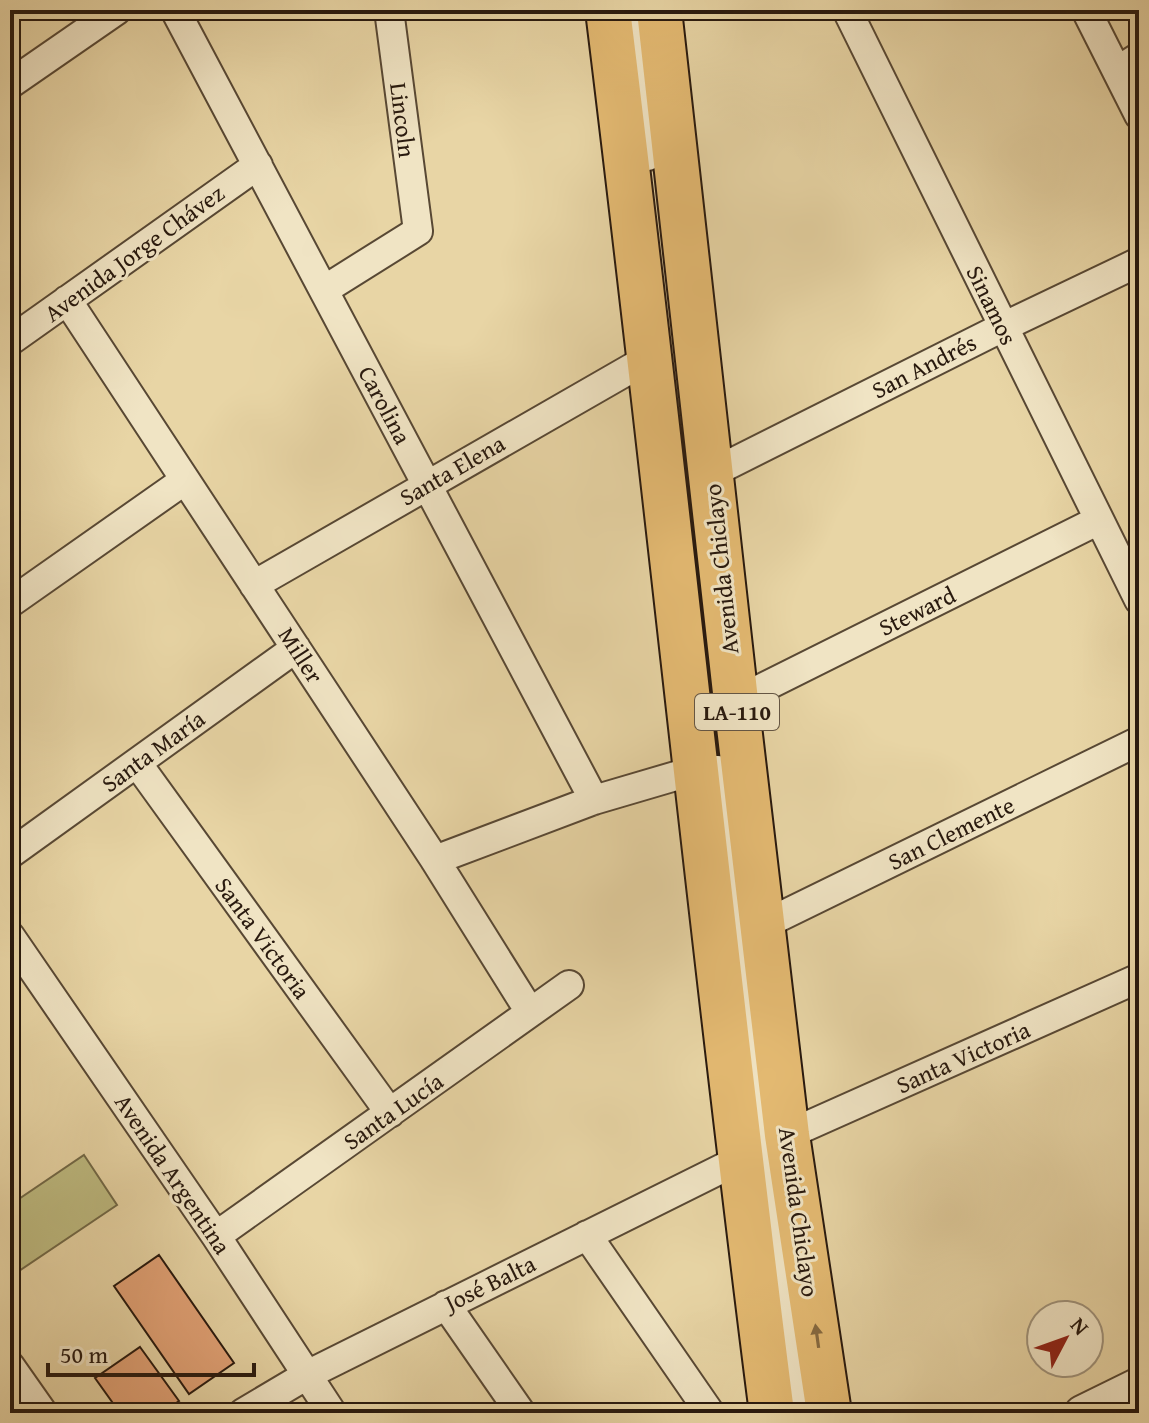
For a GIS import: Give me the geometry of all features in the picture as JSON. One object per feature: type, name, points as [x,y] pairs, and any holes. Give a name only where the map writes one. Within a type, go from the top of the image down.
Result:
[{"type":"main road","name":"Avenida Chiclayo","points":[[608,10],[651,357],[739,1160],[772,1413]]},
{"type":"main road","name":"Avenida Chiclayo","points":[[659,10],[787,1135],[829,1413]]},
{"type":"street","points":[[10,84],[117,10]]},
{"type":"street","name":"Carolina","points":[[175,10],[594,800]]},
{"type":"street","name":"Lincoln","points":[[324,290],[418,231],[389,10]]},
{"type":"street","name":"Avenida Chiclayo","points":[[631,10],[707,685],[799,1413]]},
{"type":"street","name":"Sinamos","points":[[847,10],[1139,600]]},
{"type":"street","points":[[1086,10],[1128,64],[1139,115]]},
{"type":"street","name":"Avenida Jorge Chávez","points":[[10,341],[258,165]]},
{"type":"street","name":"San Andrés","points":[[710,474],[1139,262]]},
{"type":"street","name":"Miller","points":[[67,300],[435,860],[530,1012]]},
{"type":"street","name":"Santa Elena","points":[[254,585],[651,357]]},
{"type":"street","points":[[10,603],[185,480]]},
{"type":"street","name":"Steward","points":[[736,701],[1099,520]]},
{"type":"street","name":"Santa María","points":[[10,854],[296,648]]},
{"type":"street","name":"San Clemente","points":[[763,925],[1139,741]]},
{"type":"street","name":"Santa Victoria","points":[[137,763],[390,1113]]},
{"type":"street","points":[[435,860],[594,800],[696,770]]},
{"type":"street","name":"Avenida Argentina","points":[[10,936],[216,1236],[332,1413]]},
{"type":"street","name":"Santa Victoria","points":[[787,1135],[1139,978]]},
{"type":"street","name":"Santa Lucía","points":[[216,1236],[569,985]]},
{"type":"street","name":"José Balta","points":[[243,1413],[307,1375],[739,1160]]},
{"type":"street","points":[[587,1235],[710,1413]]},
{"type":"street","points":[[446,1305],[521,1413]]},
{"type":"street","points":[[10,1366],[43,1413]]},
{"type":"street","points":[[1082,1413],[1139,1385]]},
{"type":"shaded area","points":[[84,1155],[117,1205],[16,1273],[10,1264],[10,1205]]},
{"type":"building","points":[[159,1255],[234,1363],[189,1394],[114,1286]]},
{"type":"building","points":[[140,1347],[179,1401],[162,1413],[120,1413],[95,1378]]}]
